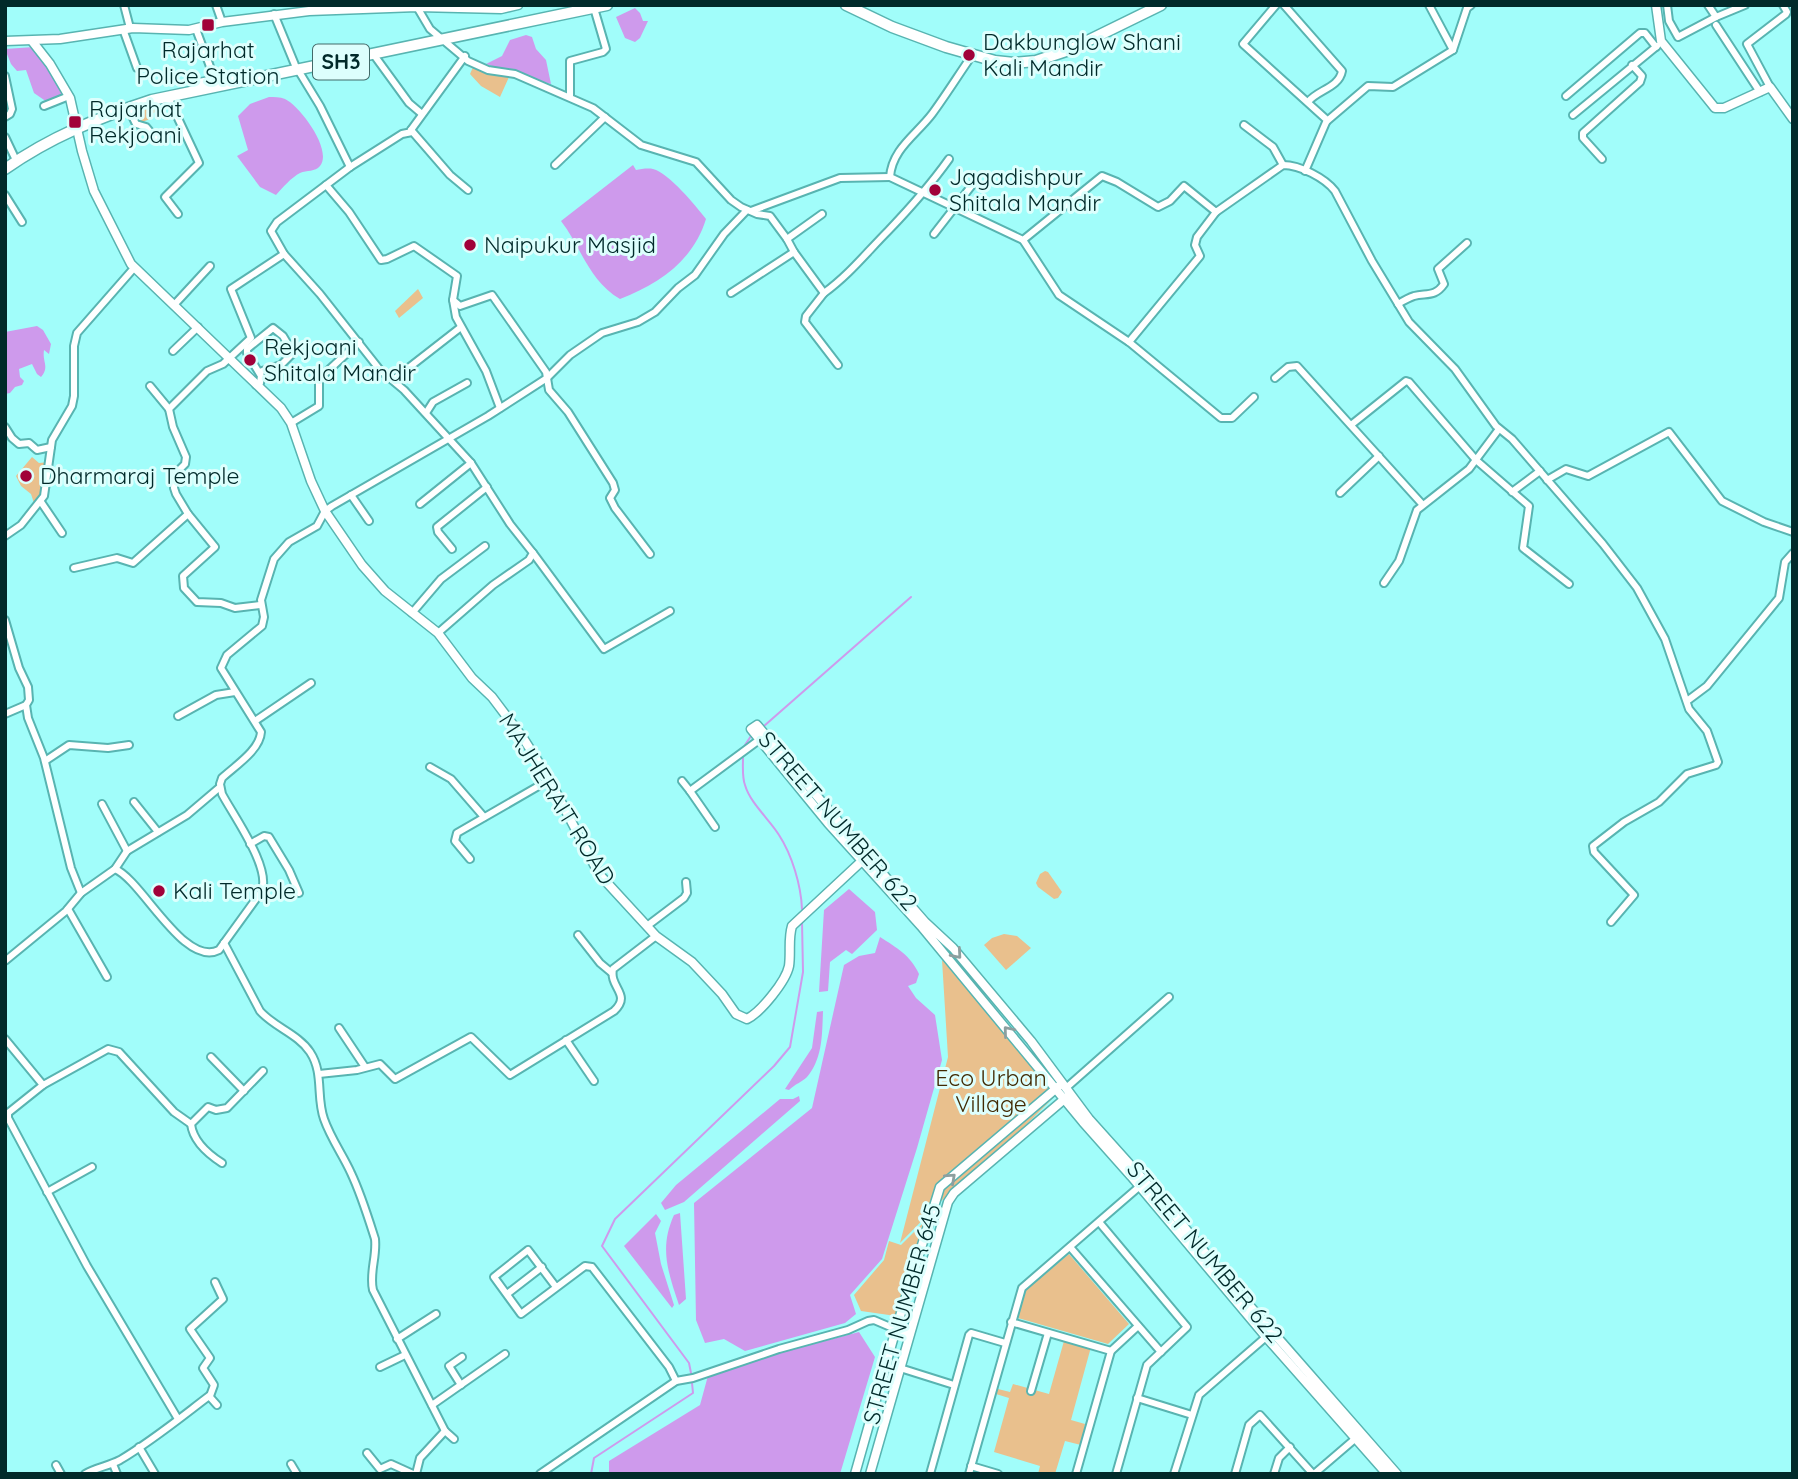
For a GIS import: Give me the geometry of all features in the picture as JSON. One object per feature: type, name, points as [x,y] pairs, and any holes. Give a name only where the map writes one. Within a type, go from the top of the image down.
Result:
[{"type":"main road","name":"SH3","points":[[5,169],[76,125],[168,97],[439,38],[607,5]]},
{"type":"main road","points":[[846,5],[904,32],[1007,63],[1025,63],[1047,58],[1082,45],[1161,5]]},
{"type":"main road","name":"SH3","points":[[10,159],[76,125],[147,96],[215,80],[374,55],[439,38]]},
{"type":"street","points":[[124,5],[126,29],[136,68]]},
{"type":"street","points":[[216,5],[222,22]]},
{"type":"street","points":[[5,41],[32,41],[126,29],[196,29],[274,14],[361,7],[501,9],[518,5]]},
{"type":"street","points":[[1276,5],[1244,42],[1244,46],[1327,121]]},
{"type":"street","points":[[1284,5],[1342,71],[1338,80],[1308,102]]},
{"type":"street","points":[[1429,5],[1454,50]]},
{"type":"street","points":[[1305,171],[1327,121],[1368,86],[1393,88],[1454,50],[1467,8],[1471,5]]},
{"type":"street","points":[[1656,5],[1659,45]]},
{"type":"street","points":[[1667,5],[1669,21],[1678,37],[1745,5]]},
{"type":"street","points":[[1709,5],[1716,17]]},
{"type":"street","points":[[1783,5],[1786,14],[1747,44],[1770,87],[1793,119]]},
{"type":"street","points":[[417,7],[424,21],[439,38],[468,61],[483,68],[515,74],[570,97],[593,108],[641,145],[695,162],[731,200],[748,211],[770,216],[824,293]]},
{"type":"street","points":[[570,97],[570,61],[606,49],[590,7]]},
{"type":"street","points":[[274,14],[297,68],[326,117],[350,167]]},
{"type":"street","points":[[1716,25],[1760,92]]},
{"type":"street","points":[[196,29],[215,80]]},
{"type":"street","points":[[1566,96],[1640,33],[1645,33],[1659,45],[1715,108],[1724,108],[1770,87]]},
{"type":"street","points":[[32,41],[69,96],[94,191],[134,268],[281,408],[291,423],[319,406],[319,379],[359,342]]},
{"type":"street","points":[[1573,115],[1659,45]]},
{"type":"street","points":[[890,177],[891,167],[905,142],[933,113],[973,54]]},
{"type":"street","points":[[374,55],[408,103],[422,114]]},
{"type":"street","points":[[465,56],[412,132],[402,134],[350,167],[272,227],[271,231],[284,254],[320,294],[380,370],[426,413],[471,463],[510,524],[604,649],[670,611]]},
{"type":"street","points":[[1602,159],[1583,138],[1583,133],[1640,82],[1642,76],[1632,65]]},
{"type":"street","points":[[5,76],[12,108],[10,114],[5,117]]},
{"type":"street","points":[[44,106],[69,96]]},
{"type":"street","points":[[168,97],[199,163],[165,197],[178,214]]},
{"type":"street","points":[[128,108],[137,125],[146,127],[156,139]]},
{"type":"street","points":[[555,164],[605,117]]},
{"type":"street","points":[[1244,125],[1273,147],[1283,165],[1305,171],[1328,182],[1333,188],[1412,325],[1434,345],[1460,375],[1499,429],[1512,439],[1603,544],[1637,588],[1665,639],[1689,709],[1707,731],[1718,762],[1716,765],[1686,774],[1660,801],[1624,822],[1593,846],[1594,852],[1634,895],[1611,922]]},
{"type":"street","points":[[411,130],[450,175],[468,191]]},
{"type":"street","points":[[5,137],[10,159]]},
{"type":"street","points":[[838,365],[805,322],[806,316],[824,293],[863,260],[923,194],[949,159]]},
{"type":"street","points":[[1129,342],[1200,256],[1195,245],[1197,237],[1216,212],[1283,165]]},
{"type":"street","points":[[1023,240],[1102,176],[1117,181],[1158,206],[1170,201],[1184,186],[1216,212]]},
{"type":"street","points":[[115,869],[127,877],[171,929],[193,946],[210,953],[219,950],[264,886],[263,873],[220,787],[222,778],[261,740],[261,732],[221,668],[233,649],[262,626],[264,617],[260,605],[274,559],[289,542],[317,526],[325,511],[450,439],[547,378],[569,355],[602,333],[638,322],[661,308],[677,288],[695,275],[724,234],[748,211],[840,178],[890,177],[1023,240],[1059,295],[1129,342],[1224,419],[1232,418],[1254,397]]},
{"type":"street","points":[[934,234],[976,180]]},
{"type":"street","points":[[326,185],[349,212],[381,260],[414,246],[457,276],[454,312],[486,371],[500,408]]},
{"type":"street","points":[[5,195],[22,222]]},
{"type":"street","points":[[787,239],[822,214]]},
{"type":"street","points":[[1398,304],[1416,296],[1434,295],[1443,288],[1438,269],[1467,243]]},
{"type":"street","points":[[731,293],[794,252]]},
{"type":"street","points":[[169,409],[207,371],[223,364],[251,338],[231,289],[284,254]]},
{"type":"street","points":[[174,305],[209,266]]},
{"type":"street","points":[[5,536],[21,526],[44,496],[55,434],[72,406],[74,346],[77,333],[134,268]]},
{"type":"street","points":[[453,300],[460,306],[492,295],[546,372],[549,390],[568,412],[613,483],[615,490],[610,498],[615,508],[650,554]]},
{"type":"street","points":[[173,351],[198,327]]},
{"type":"street","points":[[393,380],[461,327]]},
{"type":"street","points":[[256,385],[260,383],[261,376],[247,349],[273,328],[283,337],[293,353],[281,365],[260,372]]},
{"type":"street","points":[[1275,378],[1288,367],[1297,366],[1423,504]]},
{"type":"street","points":[[1351,425],[1408,381],[1476,460],[1530,507],[1522,545],[1524,550],[1569,584]]},
{"type":"street","points":[[426,413],[433,402],[467,383]]},
{"type":"street","points":[[150,386],[169,409],[173,427],[186,457],[185,464],[175,474],[174,488],[188,514],[215,547],[183,576],[184,588],[192,599],[202,604],[221,603],[235,608],[260,605]]},
{"type":"street","name":"MAJHERAIT ROAD","points":[[291,423],[311,481],[325,511],[362,565],[385,590],[438,633],[472,678],[492,697],[523,738],[549,780],[593,866],[656,936],[692,962],[722,994],[736,1014],[747,1018],[754,1014],[783,981],[789,963],[792,926],[864,859]]},
{"type":"street","points":[[5,427],[19,444],[29,443],[37,450],[51,447]]},
{"type":"street","points":[[1384,583],[1399,561],[1414,515],[1423,504],[1467,471],[1499,429]]},
{"type":"street","points":[[1547,480],[1566,469],[1588,476],[1669,432],[1722,501],[1793,532]]},
{"type":"street","points":[[1340,493],[1379,456]]},
{"type":"street","points":[[420,504],[471,463]]},
{"type":"street","points":[[1512,492],[1540,471]]},
{"type":"street","points":[[452,549],[437,527],[487,487]]},
{"type":"street","points":[[351,495],[369,521]]},
{"type":"street","points":[[41,502],[62,533]]},
{"type":"street","points":[[74,568],[117,558],[133,564],[188,514]]},
{"type":"street","points":[[412,613],[441,579],[485,546]]},
{"type":"street","points":[[438,633],[493,585],[529,560],[533,553]]},
{"type":"street","points":[[1687,701],[1707,686],[1779,598],[1784,562],[1793,553]]},
{"type":"street","points":[[5,620],[19,668],[28,687],[29,700],[26,705],[5,714]]},
{"type":"street","points":[[255,721],[311,683]]},
{"type":"street","points":[[178,716],[216,695],[235,692]]},
{"type":"street","points":[[26,705],[28,718],[45,761],[71,868],[81,893]]},
{"type":"street","name":"STREET NUMBER 622","points":[[864,859],[800,775],[756,725],[751,730],[793,781],[864,859],[1397,1474]]},
{"type":"street","points":[[690,792],[759,740]]},
{"type":"street","points":[[45,761],[69,745],[108,748],[129,745]]},
{"type":"street","points":[[430,766],[451,779],[484,817]]},
{"type":"street","points":[[793,781],[800,775]]},
{"type":"street","points":[[470,859],[455,841],[457,833],[549,780]]},
{"type":"street","points":[[682,781],[715,827]]},
{"type":"street","points":[[5,961],[68,909],[81,893],[115,869],[128,851],[187,815],[220,787]]},
{"type":"street","points":[[134,802],[158,832]]},
{"type":"street","points":[[102,804],[128,851]]},
{"type":"street","points":[[250,845],[264,836],[269,837],[299,893]]},
{"type":"street","points":[[646,926],[684,898],[687,893],[686,882]]},
{"type":"street","points":[[68,909],[107,977]]},
{"type":"street","points":[[319,1074],[380,1064],[395,1079],[471,1037],[509,1075],[608,1016],[621,1004],[621,995],[612,973],[600,963],[578,935]]},
{"type":"street","points":[[612,973],[617,966],[656,936]]},
{"type":"street","points":[[224,943],[266,1018],[304,1044],[314,1059],[319,1074],[323,1115],[355,1182],[375,1239],[371,1277],[373,1290],[445,1431],[454,1439]]},
{"type":"street","points":[[1064,1091],[1169,997]]},
{"type":"street","points":[[339,1028],[365,1067]]},
{"type":"street","points":[[5,1039],[43,1085]]},
{"type":"street","points":[[566,1040],[594,1081]]},
{"type":"street","points":[[178,1419],[93,1276],[8,1118],[8,1113],[43,1085],[108,1049],[114,1049],[174,1112],[191,1124],[199,1143],[222,1163]]},
{"type":"street","points":[[211,1057],[244,1091]]},
{"type":"street","points":[[191,1124],[205,1109],[227,1108],[263,1071]]},
{"type":"street","name":"STREET NUMBER 622","points":[[1064,1091],[1266,1336],[1387,1474]]},
{"type":"street","name":"STREET NUMBER 645","points":[[855,1474],[940,1187],[1064,1091]]},
{"type":"street","name":"STREET NUMBER 645","points":[[870,1474],[948,1202],[954,1193],[1064,1091]]},
{"type":"street","points":[[47,1192],[92,1167]]},
{"type":"street","points":[[998,1474],[970,1470],[1022,1288],[1140,1186]]},
{"type":"street","points":[[1099,1222],[1187,1326],[1147,1365],[1116,1474]]},
{"type":"street","points":[[1070,1247],[1161,1352]]},
{"type":"street","points":[[556,1287],[528,1250],[494,1276],[521,1314],[584,1266],[592,1267],[669,1367],[676,1381]]},
{"type":"street","points":[[507,1294],[541,1268]]},
{"type":"street","points":[[85,1474],[97,1467],[113,1464],[211,1396],[214,1385],[203,1368],[210,1359],[190,1329],[223,1299],[215,1282]]},
{"type":"street","points":[[397,1339],[436,1314]]},
{"type":"street","points":[[540,1474],[676,1381],[848,1330],[868,1321],[874,1320],[909,1335]]},
{"type":"street","points":[[1011,1322],[1111,1351]]},
{"type":"street","points":[[1076,1474],[1111,1351],[1138,1326]]},
{"type":"street","points":[[1031,1391],[1048,1333]]},
{"type":"street","points":[[930,1474],[970,1334],[1005,1343]]},
{"type":"street","points":[[1174,1474],[1196,1400],[1205,1388],[1266,1336]]},
{"type":"street","points":[[380,1367],[405,1354]]},
{"type":"street","points":[[432,1405],[505,1354]]},
{"type":"street","points":[[461,1385],[449,1366],[462,1357]]},
{"type":"street","points":[[900,1368],[954,1385]]},
{"type":"street","points":[[211,1396],[217,1405]]},
{"type":"street","points":[[1137,1398],[1192,1415]]},
{"type":"street","points":[[1235,1474],[1249,1424],[1258,1416],[1263,1416],[1313,1474],[1356,1438]]},
{"type":"street","points":[[367,1453],[380,1469],[391,1464],[414,1474],[420,1458],[445,1431]]},
{"type":"street","points":[[139,1447],[155,1474]]},
{"type":"street","points":[[1274,1474],[1279,1458],[1290,1447]]},
{"type":"street","points":[[113,1464],[117,1474]]},
{"type":"street","points":[[291,1464],[297,1474]]},
{"type":"street","points":[[56,1465],[61,1474]]},
{"type":"green space","points":[[474,65],[485,71],[509,77],[500,97],[481,86],[470,74]]},
{"type":"green space","points":[[158,101],[162,108],[152,114],[153,118],[142,122],[133,110]]},
{"type":"green space","points":[[418,289],[423,298],[399,318],[395,311]]},
{"type":"green space","points":[[32,457],[39,463],[50,462],[44,496],[36,509],[31,494],[21,486],[16,476]]},
{"type":"green space","points":[[1045,871],[1062,892],[1058,898],[1054,899],[1036,883],[1040,874]]},
{"type":"green space","points":[[1004,934],[1017,936],[1031,948],[1006,970],[984,945],[992,938]]},
{"type":"green space","name":"Eco Urban Village","points":[[942,960],[1057,1094],[1021,1130],[957,1185],[900,1243],[948,1057]]},
{"type":"green space","points":[[923,1223],[896,1316],[861,1311],[854,1295],[884,1260],[889,1241],[901,1245]]},
{"type":"green space","points":[[1069,1254],[1129,1324],[1108,1344],[1018,1318],[1026,1290]]},
{"type":"green space","points":[[1064,1341],[1091,1347],[1071,1420],[1085,1424],[1081,1445],[1065,1441],[1055,1474],[1038,1474],[1040,1466],[994,1452],[1009,1398],[996,1394],[998,1389],[1010,1392],[1013,1384],[1049,1394]]},
{"type":"shaded area","points":[[635,8],[643,21],[648,21],[640,38],[635,42],[625,38],[616,17]]},
{"type":"shaded area","points":[[526,35],[532,37],[536,49],[546,60],[551,84],[486,64],[502,56],[510,40]]},
{"type":"shaded area","points":[[34,47],[66,95],[47,102],[34,93],[26,70],[17,71],[5,49]]},
{"type":"shaded area","points":[[269,97],[285,99],[299,110],[319,140],[323,159],[318,168],[297,175],[276,195],[260,187],[237,156],[248,150],[238,116],[250,104]]},
{"type":"shaded area","points":[[633,165],[636,170],[653,169],[667,177],[706,219],[693,247],[673,269],[648,286],[620,299],[609,292],[593,273],[561,221]]},
{"type":"shaded area","points":[[37,326],[43,330],[51,344],[49,354],[44,350],[44,373],[41,377],[37,374],[32,364],[19,369],[20,377],[24,381],[22,385],[5,394],[5,332]]},
{"type":"shaded area","points":[[849,889],[875,912],[877,930],[852,954],[846,950],[830,962],[828,991],[819,992],[824,910]]},
{"type":"shaded area","points":[[880,937],[907,957],[919,974],[916,983],[908,986],[916,998],[935,1015],[942,1060],[882,1259],[850,1295],[856,1314],[845,1323],[745,1351],[724,1339],[705,1343],[696,1320],[694,1203],[812,1108],[844,965],[859,956],[875,953]]},
{"type":"shaded area","points":[[823,1011],[821,1046],[816,1062],[805,1079],[789,1090],[785,1089],[812,1048],[817,1012]]},
{"type":"shaded area","points":[[799,1096],[800,1101],[684,1202],[665,1210],[661,1203],[676,1185],[780,1099]]},
{"type":"shaded area","points":[[680,1213],[686,1299],[679,1305],[666,1249],[669,1227],[674,1215]]},
{"type":"shaded area","points":[[656,1214],[661,1221],[655,1233],[661,1264],[674,1305],[672,1308],[624,1246]]},
{"type":"shaded area","points":[[859,1332],[875,1357],[840,1474],[609,1474],[609,1461],[700,1405],[709,1372]]},
{"type":"waterway","points":[[764,726],[911,597]]},
{"type":"waterway","points":[[745,745],[751,736]]},
{"type":"waterway","points":[[743,758],[743,779],[748,792],[784,843],[792,861],[802,909]]},
{"type":"waterway","points":[[691,1373],[689,1363],[602,1246],[615,1219],[774,1066],[790,1047],[803,972],[802,922]]},
{"type":"waterway","points":[[591,1474],[594,1458],[693,1393],[692,1383]]},
{"type":"place","name":"Rajarhat Police Station","points":[[208,25]]},
{"type":"place","name":"Dakbunglow Shani Kali Mandir","points":[[969,55]]},
{"type":"place","name":"Rajarhat Rekjoani","points":[[75,122]]},
{"type":"place","name":"Jagadishpur Shitala Mandir","points":[[935,190]]},
{"type":"place","name":"Naipukur Masjid","points":[[470,245]]},
{"type":"place","name":"Rekjoani Shitala Mandir","points":[[250,360]]},
{"type":"place","name":"Dharmaraj Temple","points":[[26,476]]},
{"type":"place","name":"Kali Temple","points":[[159,891]]}]
